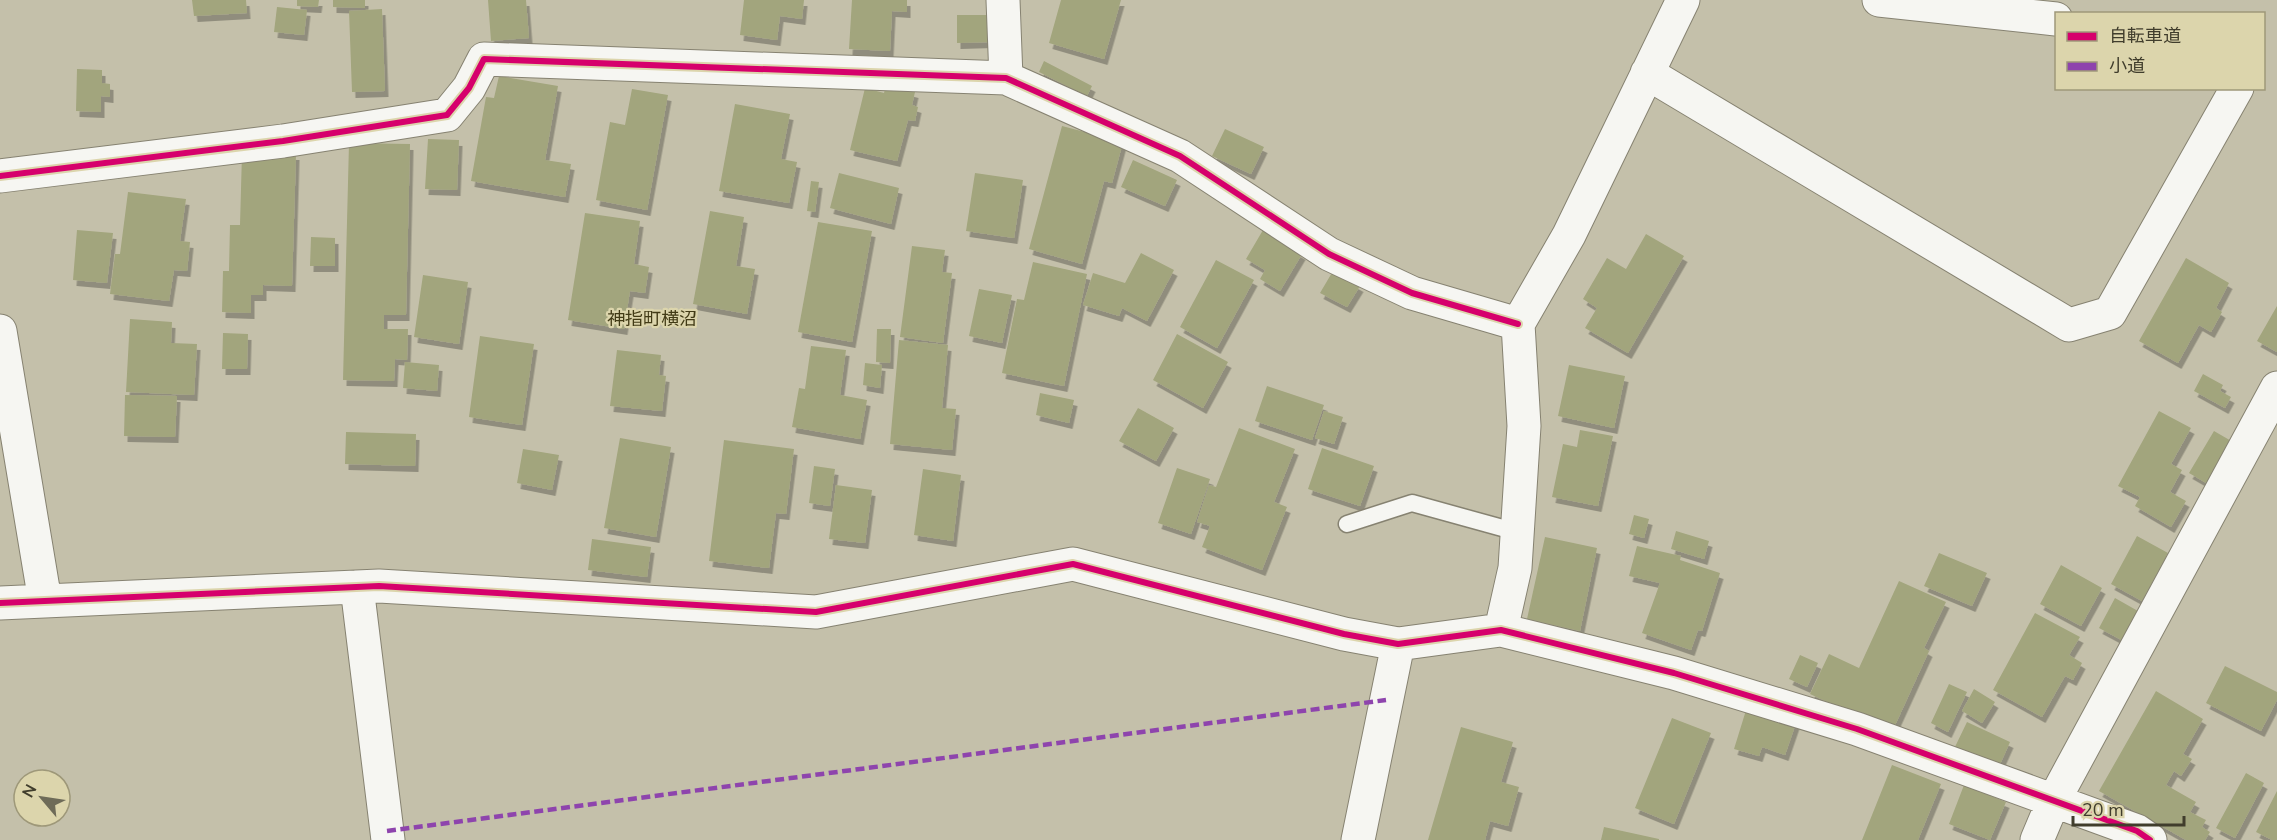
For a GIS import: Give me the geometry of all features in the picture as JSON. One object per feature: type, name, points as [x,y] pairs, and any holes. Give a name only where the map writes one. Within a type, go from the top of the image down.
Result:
[{"type":"street","points":[[1004,0],[1006,78]]},
{"type":"street","points":[[1501,630],[1515,568],[1524,426],[1518,324],[1569,235],[1683,0]]},
{"type":"street","points":[[1879,0],[2055,18]]},
{"type":"street","points":[[0,176],[283,141],[447,115],[469,88],[484,59],[1006,78],[1180,156],[1329,254],[1412,293],[1518,324]]},
{"type":"street","points":[[1647,73],[2069,325],[2110,314],[2236,90]]},
{"type":"street","points":[[0,331],[45,601]]},
{"type":"street","points":[[2037,840],[2054,802],[2277,388]]},
{"type":"street","points":[[0,603],[357,587],[816,612],[1073,564],[1344,634],[1398,644],[1501,630],[1674,674],[1857,729],[2137,831],[2150,840]]},
{"type":"street","points":[[357,587],[388,840]]},
{"type":"street","points":[[1358,840],[1398,644]]},
{"type":"lane","points":[[1347,524],[1412,503],[1517,532]]},
{"type":"building","points":[[192,0],[246,0],[247,13],[194,16]]},
{"type":"building","points":[[297,0],[319,0],[318,7],[297,6]]},
{"type":"building","points":[[333,0],[365,0],[365,8],[333,7]]},
{"type":"building","points":[[488,0],[526,0],[529,38],[491,41]]},
{"type":"building","points":[[744,0],[804,0],[802,19],[780,16],[777,40],[740,35]]},
{"type":"building","points":[[852,0],[907,0],[907,12],[892,11],[890,51],[849,49]]},
{"type":"building","points":[[1061,0],[1121,0],[1104,59],[1049,43]]},
{"type":"building","points":[[277,7],[307,10],[304,35],[274,32]]},
{"type":"building","points":[[382,9],[385,91],[352,92],[349,11]]},
{"type":"building","points":[[957,15],[990,15],[990,42],[957,43]]},
{"type":"building","points":[[1044,61],[1092,86],[1087,96],[1039,72]]},
{"type":"building","points":[[77,69],[102,70],[102,83],[110,84],[110,97],[101,96],[101,112],[76,111]]},
{"type":"building","points":[[499,76],[558,86],[545,160],[571,164],[565,197],[471,181],[486,97],[494,98]]},
{"type":"building","points":[[886,85],[915,92],[912,105],[918,107],[915,121],[908,120],[897,161],[850,150],[865,88],[884,93]]},
{"type":"building","points":[[632,89],[668,95],[647,210],[596,200],[610,122],[625,125]]},
{"type":"building","points":[[735,104],[790,114],[781,159],[797,162],[789,203],[719,191]]},
{"type":"building","points":[[1062,126],[1123,142],[1112,183],[1104,181],[1082,264],[1029,249]]},
{"type":"building","points":[[1225,129],[1264,147],[1251,174],[1212,156]]},
{"type":"building","points":[[428,139],[459,140],[457,190],[425,189]]},
{"type":"building","points":[[349,143],[410,144],[406,315],[384,315],[384,329],[408,329],[407,360],[395,359],[394,381],[343,380]]},
{"type":"building","points":[[242,153],[296,154],[292,286],[263,285],[263,295],[251,295],[251,313],[222,312],[223,271],[229,271],[230,225],[240,225]]},
{"type":"building","points":[[1133,160],[1177,180],[1165,206],[1121,187]]},
{"type":"building","points":[[839,173],[899,188],[891,224],[830,208]]},
{"type":"building","points":[[975,173],[1023,180],[1014,238],[966,231]]},
{"type":"building","points":[[811,181],[819,182],[815,212],[807,211]]},
{"type":"building","points":[[128,192],[186,199],[180,241],[190,242],[187,271],[174,270],[169,301],[110,294],[115,254],[120,254]]},
{"type":"building","points":[[710,211],[744,217],[736,266],[755,269],[747,314],[693,304]]},
{"type":"building","points":[[585,213],[640,221],[634,264],[649,267],[645,293],[630,291],[624,329],[568,320]]},
{"type":"building","points":[[818,222],[872,231],[852,342],[798,332]]},
{"type":"building","points":[[77,230],[113,233],[107,283],[73,280]]},
{"type":"building","points":[[1263,230],[1302,254],[1280,291],[1260,279],[1265,270],[1246,259]]},
{"type":"building","points":[[1646,234],[1684,256],[1628,353],[1585,328],[1597,308],[1583,299],[1607,258],[1626,269]]},
{"type":"building","points":[[311,237],[335,238],[335,266],[310,266]]},
{"type":"building","points":[[912,246],[945,250],[942,272],[952,273],[943,343],[900,337]]},
{"type":"building","points":[[1141,253],[1174,270],[1147,321],[1122,308],[1119,316],[1083,305],[1093,273],[1125,283]]},
{"type":"building","points":[[2186,258],[2229,283],[2216,308],[2222,312],[2211,332],[2199,325],[2178,363],[2139,341]]},
{"type":"building","points":[[1216,260],[1254,280],[1217,348],[1180,327]]},
{"type":"building","points":[[1033,262],[1087,274],[1064,386],[1002,373],[1017,299],[1024,300]]},
{"type":"building","points":[[1333,271],[1360,286],[1347,307],[1320,293]]},
{"type":"building","points":[[423,275],[468,282],[459,344],[414,337]]},
{"type":"building","points":[[979,289],[1012,295],[1002,343],[969,336]]},
{"type":"building","points":[[2277,306],[2277,352],[2257,341]]},
{"type":"building","points":[[130,319],[172,322],[171,343],[197,344],[194,395],[126,392]]},
{"type":"building","points":[[877,329],[891,329],[890,363],[876,362]]},
{"type":"building","points":[[223,333],[248,334],[247,369],[222,369]]},
{"type":"building","points":[[1177,334],[1228,362],[1203,408],[1153,380]]},
{"type":"building","points":[[480,336],[534,344],[522,425],[469,417]]},
{"type":"building","points":[[899,340],[948,345],[942,408],[956,409],[952,450],[890,444]]},
{"type":"building","points":[[811,346],[846,350],[840,395],[867,400],[860,439],[792,427],[799,388],[805,389]]},
{"type":"building","points":[[617,350],[661,355],[659,375],[666,376],[662,411],[610,406]]},
{"type":"building","points":[[405,362],[439,365],[437,391],[403,388]]},
{"type":"building","points":[[865,363],[882,365],[880,388],[863,385]]},
{"type":"building","points":[[1569,365],[1625,376],[1614,428],[1558,416]]},
{"type":"building","points":[[2203,374],[2223,385],[2220,391],[2231,397],[2225,408],[2194,391]]},
{"type":"building","points":[[1267,386],[1324,405],[1312,440],[1255,421]]},
{"type":"building","points":[[1040,393],[1074,400],[1069,423],[1036,415]]},
{"type":"building","points":[[125,395],[177,396],[175,437],[124,436]]},
{"type":"building","points":[[1138,408],[1174,428],[1156,461],[1119,441]]},
{"type":"building","points":[[1324,411],[1343,417],[1334,444],[1315,438]]},
{"type":"building","points":[[2159,411],[2191,428],[2171,464],[2182,470],[2170,492],[2186,501],[2171,527],[2135,506],[2140,497],[2118,486]]},
{"type":"building","points":[[1239,428],[1295,449],[1274,502],[1287,507],[1262,570],[1202,547],[1210,526],[1197,522],[1209,485],[1216,487]]},
{"type":"building","points":[[1580,430],[1613,436],[1598,506],[1552,497],[1563,444],[1577,447]]},
{"type":"building","points":[[2214,431],[2233,442],[2208,484],[2189,473]]},
{"type":"building","points":[[346,432],[416,434],[415,466],[345,464]]},
{"type":"building","points":[[620,438],[671,447],[656,537],[604,528]]},
{"type":"building","points":[[724,440],[794,449],[786,514],[776,513],[769,568],[709,561]]},
{"type":"building","points":[[1322,448],[1374,466],[1360,506],[1308,489]]},
{"type":"building","points":[[523,449],[559,455],[552,490],[517,483]]},
{"type":"building","points":[[814,466],[835,469],[830,506],[809,503]]},
{"type":"building","points":[[1177,468],[1210,479],[1191,534],[1158,523]]},
{"type":"building","points":[[923,469],[961,475],[953,541],[914,535]]},
{"type":"building","points":[[836,485],[872,490],[865,543],[829,539]]},
{"type":"building","points":[[1634,515],[1649,519],[1644,538],[1629,534]]},
{"type":"building","points":[[1676,531],[1709,541],[1704,559],[1671,549]]},
{"type":"building","points":[[2137,536],[2168,553],[2142,601],[2111,584]]},
{"type":"building","points":[[1545,537],[1597,548],[1580,631],[1527,619]]},
{"type":"building","points":[[592,539],[651,547],[647,577],[588,570]]},
{"type":"building","points":[[1637,546],[1681,556],[1680,560],[1720,573],[1702,631],[1698,630],[1691,650],[1642,633],[1660,583],[1629,576]]},
{"type":"building","points":[[1939,553],[1987,573],[1972,606],[1924,586]]},
{"type":"building","points":[[2061,565],[2102,588],[2081,626],[2040,604]]},
{"type":"building","points":[[1899,581],[1946,602],[1924,648],[1929,651],[1892,732],[1810,694],[1829,654],[1859,668]]},
{"type":"building","points":[[2115,598],[2145,615],[2129,644],[2099,628]]},
{"type":"building","points":[[2035,613],[2080,637],[2069,655],[2082,663],[2073,680],[2065,676],[2042,717],[1993,690]]},
{"type":"building","points":[[1800,655],[1818,663],[1807,687],[1789,679]]},
{"type":"building","points":[[2225,666],[2277,692],[2277,700],[2261,731],[2206,703]]},
{"type":"building","points":[[1949,684],[1967,692],[1948,732],[1931,723]]},
{"type":"building","points":[[1974,689],[1995,702],[1982,723],[1962,711]]},
{"type":"building","points":[[2156,691],[2203,719],[2183,754],[2192,759],[2181,776],[2174,771],[2166,785],[2196,802],[2190,812],[2206,820],[2202,827],[2210,832],[2205,840],[2186,840],[2099,791]]},
{"type":"building","points":[[1747,707],[1796,723],[1785,755],[1762,747],[1759,756],[1734,749]]},
{"type":"building","points":[[1672,718],[1711,733],[1674,824],[1635,808]]},
{"type":"building","points":[[1967,722],[2010,742],[1997,771],[1953,751]]},
{"type":"building","points":[[1461,727],[1513,742],[1501,782],[1519,787],[1508,826],[1490,821],[1485,840],[1428,840]]},
{"type":"building","points":[[1892,765],[1941,784],[1918,840],[1862,840]]},
{"type":"building","points":[[2246,773],[2264,783],[2235,838],[2216,828]]},
{"type":"building","points":[[1964,785],[2006,802],[1990,840],[1949,824]]},
{"type":"building","points":[[2277,791],[2277,840],[2272,840],[2256,832]]},
{"type":"building","points":[[1604,827],[1659,839],[1659,840],[1601,840]]},
{"type":"marked path","points":[[387,831],[1386,700]]},
{"type":"cycle path","points":[[0,176],[283,141],[447,115],[469,88],[484,59],[1006,78],[1180,156],[1329,254],[1412,293],[1518,324]]},
{"type":"cycle path","points":[[0,603],[379,586],[816,612],[1073,564],[1344,634],[1398,644],[1501,630],[1674,673],[1857,729],[2137,831],[2150,840]]},
{"type":"district","name":"神指町横沼","points":[[652,319]]}]
